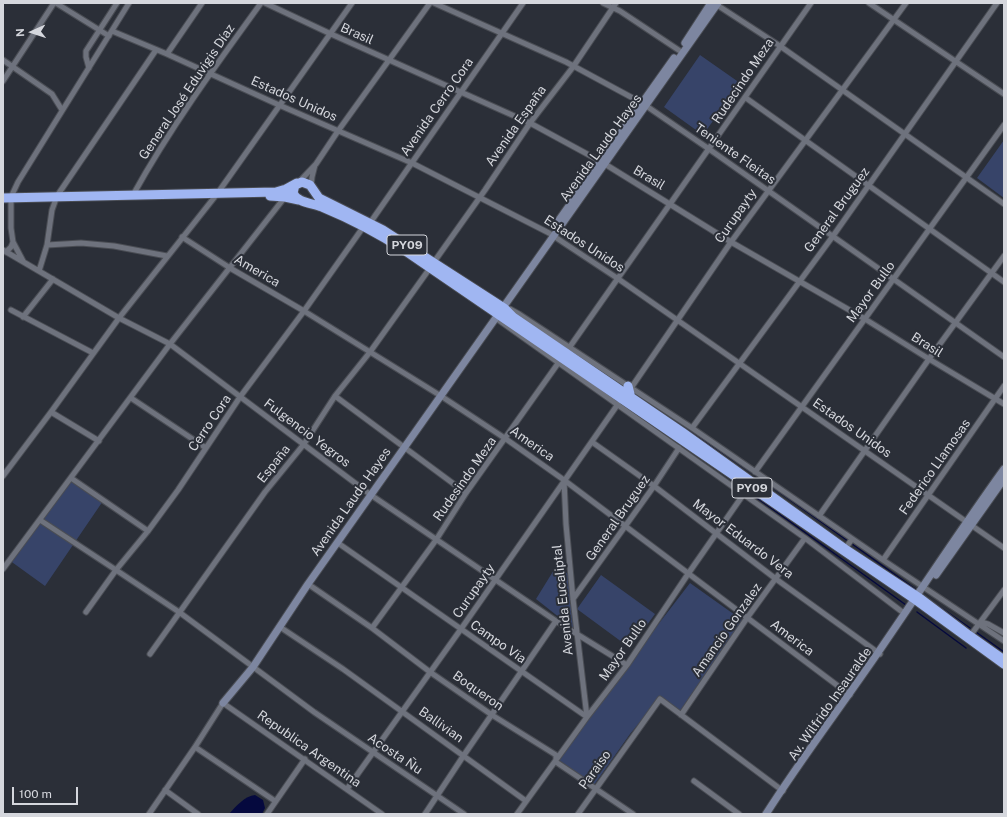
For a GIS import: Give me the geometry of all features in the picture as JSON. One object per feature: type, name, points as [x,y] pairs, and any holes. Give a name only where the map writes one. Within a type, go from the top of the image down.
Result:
[{"type":"highway","name":"PY09","points":[[7,198],[276,192],[298,183],[305,182],[319,198],[367,224],[382,236],[432,265],[915,600],[1004,664]]},
{"type":"highway","points":[[298,183],[294,188],[293,193],[295,198],[301,201],[311,196],[311,188]]},
{"type":"highway","name":"PY09","points":[[217,194],[231,196],[285,197],[324,207],[367,224]]},
{"type":"highway","name":"PY09","points":[[499,311],[513,317],[682,432],[793,503],[849,543],[915,600],[1004,660]]},
{"type":"highway","points":[[630,387],[631,398]]},
{"type":"street","name":"Estados Unidos","points":[[55,3],[100,30],[166,54],[278,105],[412,163],[473,194],[480,196],[551,234],[617,278],[1004,548]]},
{"type":"street","points":[[3,81],[55,3]]},
{"type":"street","points":[[89,68],[86,51],[117,3]]},
{"type":"street","points":[[23,262],[13,242],[7,198],[129,3]]},
{"type":"street","points":[[166,54],[202,3]]},
{"type":"street","name":"General José Eduvigis Díaz","points":[[133,195],[210,73],[261,3]]},
{"type":"street","name":"Brasil","points":[[265,3],[530,123],[602,163],[731,242],[865,319],[1004,404]]},
{"type":"street","points":[[3,476],[51,412],[92,353],[217,194],[278,105],[331,34],[352,3]]},
{"type":"street","points":[[298,183],[316,164],[388,60],[430,3]]},
{"type":"street","name":"Teniente Fleitas","points":[[434,3],[566,62],[644,104],[1004,357]]},
{"type":"street","name":"Avenida Cerro Cora","points":[[367,224],[412,163],[523,3]]},
{"type":"street","points":[[603,3],[614,5],[681,52]]},
{"type":"street","points":[[715,3],[780,46],[1004,204]]},
{"type":"street","name":"Avenida Laudo Hayes","points":[[223,703],[253,668],[308,584],[338,543],[370,494],[499,311],[551,234],[715,3]]},
{"type":"street","name":"Rudecindo Meza","points":[[569,348],[617,278],[746,98],[780,46],[811,3]]},
{"type":"street","points":[[869,3],[1004,94]]},
{"type":"street","name":"Curupayty","points":[[630,387],[768,190],[843,91],[906,3]]},
{"type":"street","name":"General Bruguez","points":[[692,428],[869,186],[997,3]]},
{"type":"street","name":"Avenida España","points":[[432,265],[530,123],[573,67],[614,5]]},
{"type":"street","points":[[38,271],[47,245],[52,210],[57,196],[156,50]]},
{"type":"street","points":[[3,60],[52,94],[62,110]]},
{"type":"street","points":[[746,98],[1004,282]]},
{"type":"street","name":"Mayor Bullo","points":[[755,472],[1004,125]]},
{"type":"street","points":[[311,188],[312,177],[316,164]]},
{"type":"street","points":[[3,569],[132,398],[170,344],[285,197]]},
{"type":"street","name":"Cerro Cora","points":[[86,612],[116,570],[148,531],[240,397],[367,224]]},
{"type":"street","name":"America","points":[[182,237],[230,268],[304,310],[440,395],[506,439],[564,480],[850,694]]},
{"type":"street","points":[[4,251],[12,247],[13,242]]},
{"type":"street","points":[[47,245],[88,244],[114,246],[167,256]]},
{"type":"street","name":"Fulgencio Yegros","points":[[4,251],[119,318],[170,344],[370,494],[556,622],[627,666]]},
{"type":"street","points":[[819,516],[929,359],[956,324],[1004,256]]},
{"type":"street","name":"España","points":[[150,654],[265,492],[304,444],[335,396],[370,352],[432,265]]},
{"type":"street","points":[[23,317],[53,279]]},
{"type":"street","points":[[499,311],[510,309],[519,314],[692,428],[755,472],[793,503],[819,516],[849,543],[883,560],[980,623],[1004,642]]},
{"type":"street","points":[[11,310],[92,353]]},
{"type":"street","points":[[499,311],[559,362],[805,538],[904,612]]},
{"type":"street","name":"Rudesindo Meza","points":[[372,628],[436,540],[466,493],[506,439],[559,362]]},
{"type":"street","name":"Federico Llamosas","points":[[883,560],[1004,386]]},
{"type":"street","points":[[335,396],[466,493]]},
{"type":"street","points":[[132,398],[206,448]]},
{"type":"street","name":"Curupayty","points":[[347,789],[496,580],[618,404]]},
{"type":"street","points":[[51,412],[99,441]]},
{"type":"street","name":"Mayor Eduardo Vera","points":[[592,442],[654,486],[776,579],[879,654]]},
{"type":"street","name":"General Bruguez","points":[[573,599],[654,486],[679,448]]},
{"type":"street","points":[[879,654],[904,612],[915,600],[1003,473]]},
{"type":"street","points":[[71,478],[148,531]]},
{"type":"street","name":"Avenida Eucaliptal","points":[[564,480],[566,524],[573,599],[587,717]]},
{"type":"street","name":"Mayor Bullo","points":[[517,814],[587,717],[627,666],[716,532],[743,495]]},
{"type":"street","points":[[40,520],[179,612]]},
{"type":"street","points":[[924,587],[927,579],[969,524]]},
{"type":"street","name":"Amancio Gonzalez","points":[[682,715],[747,618],[805,538]]},
{"type":"street","name":"Campo Via","points":[[338,543],[587,717]]},
{"type":"street","points":[[3,557],[9,560]]},
{"type":"street","name":"Boqueron","points":[[308,584],[372,628],[430,672],[492,715],[556,755],[556,762],[633,814]]},
{"type":"street","points":[[970,636],[1004,590]]},
{"type":"street","name":"Av. Wilfrido Insauralde","points":[[767,814],[915,600]]},
{"type":"street","name":"Acosta Ñu","points":[[179,612],[314,712],[464,814]]},
{"type":"street","points":[[425,814],[556,622]]},
{"type":"street","points":[[980,623],[988,624],[1004,633]]},
{"type":"street","name":"Ballivian","points":[[280,627],[344,668],[402,712],[464,755],[526,801]]},
{"type":"street","name":"Paraiso","points":[[578,814],[595,788],[660,699],[682,715]]},
{"type":"street","points":[[149,814],[195,748],[223,703]]},
{"type":"street","name":"Republica Argentina","points":[[223,703],[382,814]]},
{"type":"street","points":[[682,715],[782,791]]},
{"type":"street","points":[[195,748],[275,802]]},
{"type":"street","points":[[267,814],[305,759]]},
{"type":"street","points":[[694,781],[739,814]]},
{"type":"street","points":[[166,790],[198,814]]},
{"type":"shaded area","points":[[700,55],[740,83],[703,135],[664,107]]},
{"type":"shaded area","points":[[1004,140],[1004,198],[977,178]]},
{"type":"shaded area","points":[[71,478],[103,501],[45,586],[9,560]]},
{"type":"shaded area","points":[[557,565],[568,574],[574,629],[536,599]]},
{"type":"shaded area","points":[[601,575],[655,614],[630,648],[577,609]]},
{"type":"shaded area","points":[[690,583],[742,620],[680,711],[660,698],[630,734],[594,785],[559,760],[627,665]]},
{"type":"shaded area","points":[[255,795],[263,800],[265,808],[262,814],[229,814],[244,799]]},
{"type":"waterway","points":[[649,403],[761,479],[918,591]]},
{"type":"waterway","points":[[732,480],[906,605]]},
{"type":"waterway","points":[[924,596],[970,628]]},
{"type":"waterway","points":[[917,612],[966,648]]},
{"type":"waterway","points":[[976,632],[1004,652]]}]
